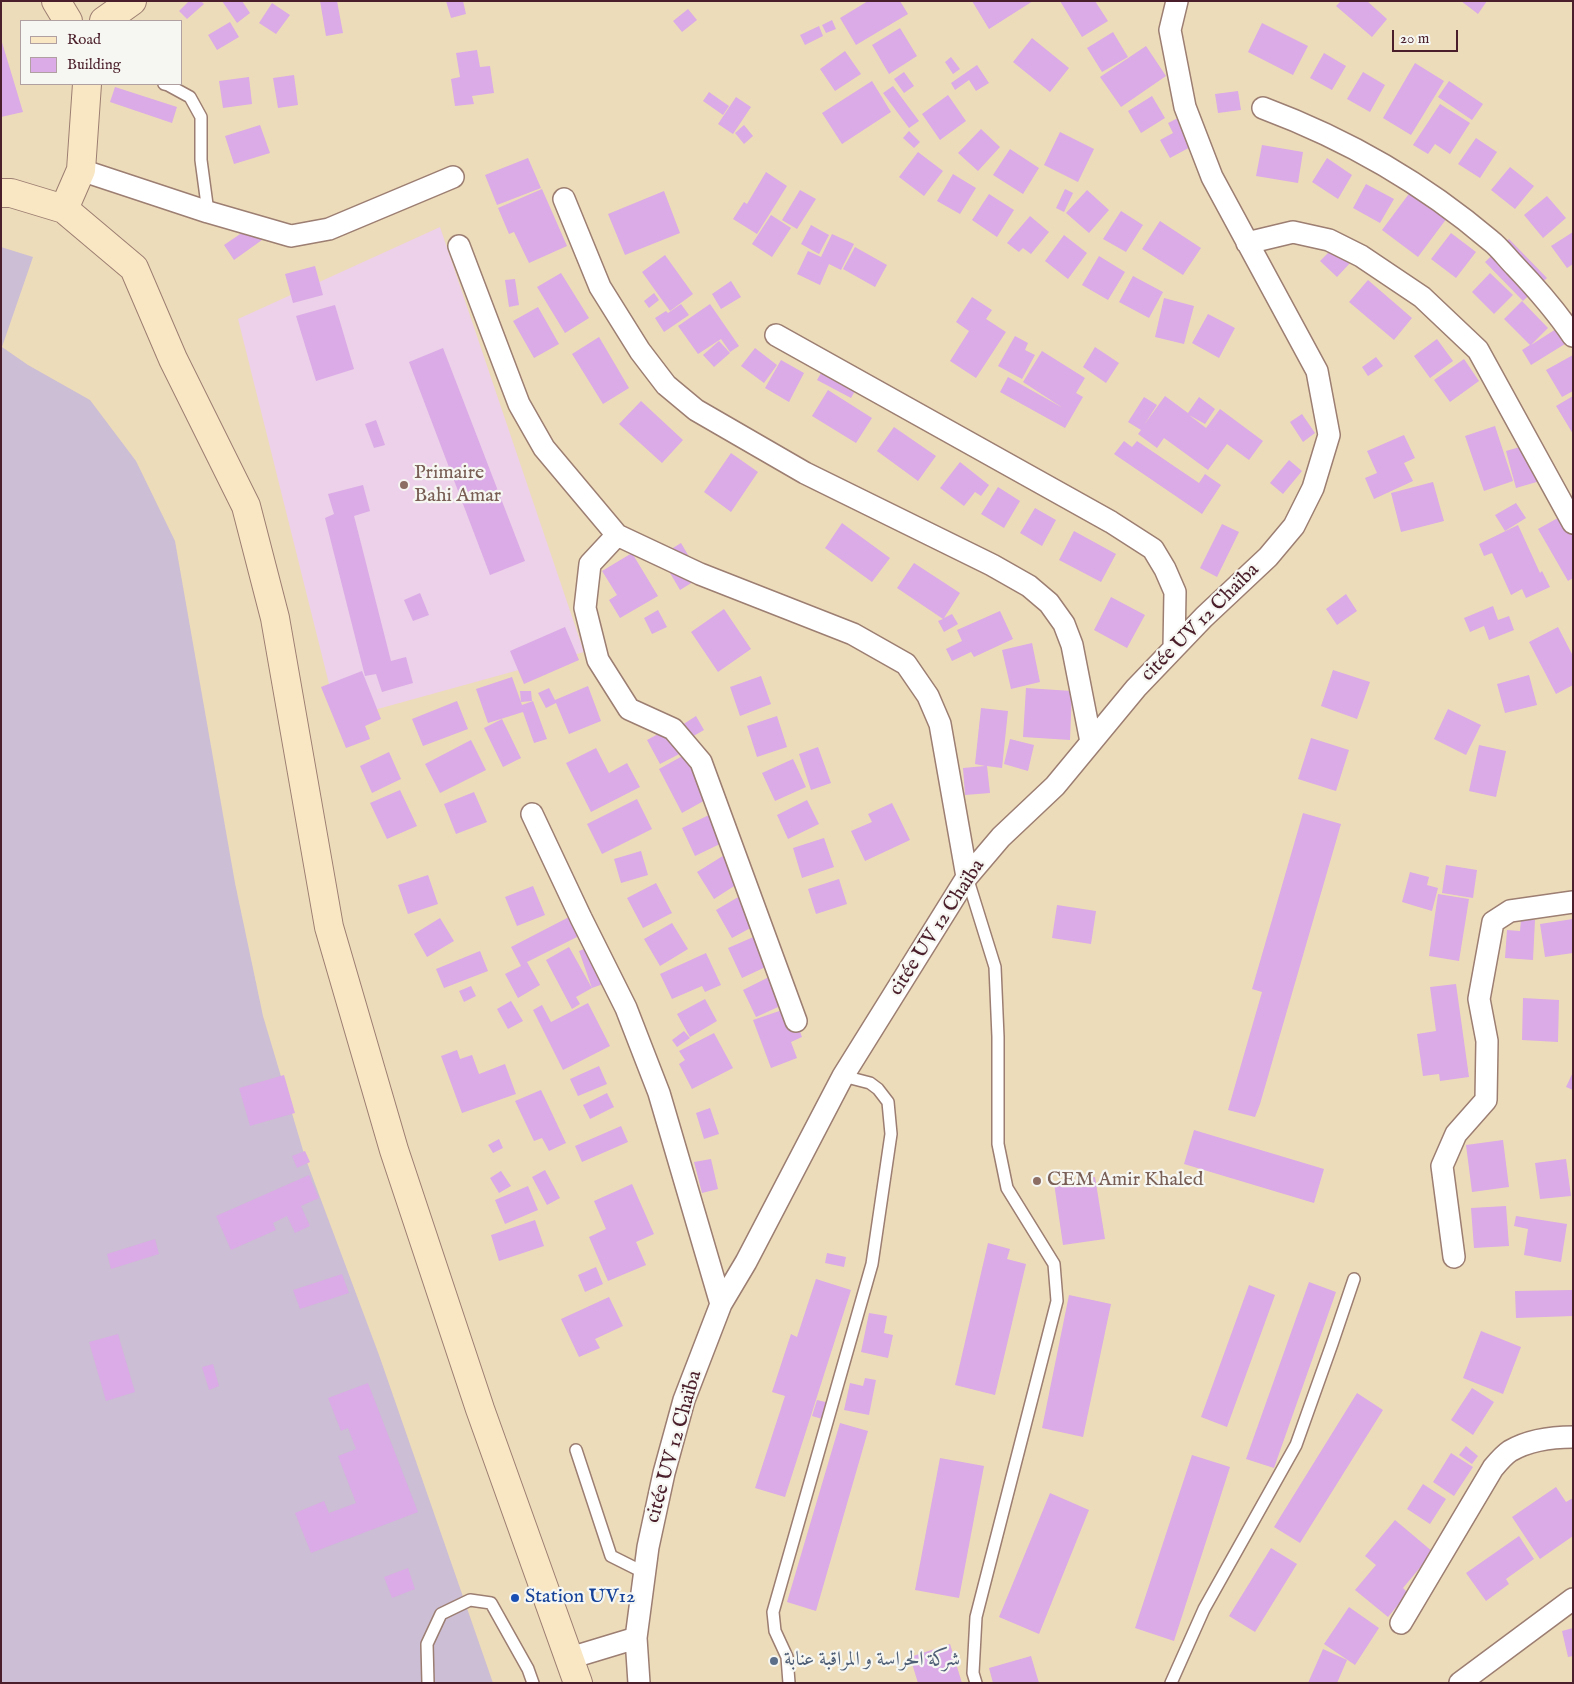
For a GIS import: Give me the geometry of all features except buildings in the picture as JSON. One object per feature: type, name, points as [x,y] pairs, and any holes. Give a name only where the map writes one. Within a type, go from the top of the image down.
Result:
[{"type":"street","points":[[56,1],[67,20]]},
{"type":"street","points":[[105,20],[132,1]]},
{"type":"street","name":"citée UV 12 Chaïba","points":[[639,1683],[636,1638],[648,1547],[664,1473],[684,1400],[722,1304],[746,1262],[843,1076],[967,877],[1001,837],[1055,786],[1136,688],[1204,616],[1268,557],[1294,526],[1313,488],[1329,435],[1317,372],[1212,177],[1186,107],[1170,30],[1177,1]]},
{"type":"street","points":[[64,209],[81,170],[87,85]]},
{"type":"street","points":[[1263,108],[1295,120],[1377,160],[1416,184],[1455,212],[1493,242],[1532,284],[1573,336]]},
{"type":"street","points":[[81,170],[208,212],[291,236],[329,229],[453,177]]},
{"type":"street","points":[[1,193],[11,193],[64,209],[134,268],[173,359],[246,506],[275,618],[329,927],[394,1150],[480,1408],[574,1670],[636,1638]]},
{"type":"street","points":[[564,199],[600,287],[640,351],[666,385],[696,410],[805,473],[992,565],[1028,586],[1049,603],[1064,624],[1072,645],[1091,742]]},
{"type":"street","points":[[1247,243],[1293,232],[1328,240],[1360,256],[1422,298],[1478,350],[1573,523]]},
{"type":"street","points":[[459,246],[519,404],[544,448],[617,535],[700,574],[853,634],[906,664],[928,696],[940,724],[967,877]]},
{"type":"street","points":[[776,335],[1111,522],[1152,549],[1165,569],[1175,592],[1174,648]]},
{"type":"street","points":[[617,535],[590,564],[585,608],[598,660],[629,709],[673,729],[701,762],[796,1021]]},
{"type":"street","points":[[532,814],[630,1016],[659,1093],[722,1304]]},
{"type":"street","points":[[1454,1257],[1442,1166],[1456,1134],[1486,1100],[1487,1041],[1479,1000],[1493,922],[1510,911],[1573,902]]},
{"type":"street","points":[[1401,1624],[1493,1468],[1509,1452],[1527,1443],[1555,1437],[1573,1437]]},
{"type":"street","points":[[1460,1683],[1573,1599]]},
{"type":"lane","points":[[170,85],[190,97],[201,117],[201,160],[208,212]]},
{"type":"lane","points":[[967,877],[995,966],[998,1037],[998,1144],[1007,1188],[1054,1264],[1057,1301],[976,1617],[973,1672],[976,1683]]},
{"type":"lane","points":[[788,1683],[787,1657],[775,1631],[773,1612],[872,1264],[890,1134],[888,1102],[878,1089],[870,1083],[843,1076]]},
{"type":"lane","points":[[1171,1683],[1204,1609],[1296,1445],[1354,1279]]},
{"type":"lane","points":[[576,1450],[611,1556],[645,1573]]},
{"type":"lane","points":[[428,1683],[426,1644],[441,1614],[470,1600],[491,1603],[533,1683]]},
{"type":"shaded area","name":"Primaire Bahi Amar","points":[[440,227],[584,652],[338,720],[238,319]]},
{"type":"shaded area","points":[[1,247],[33,257],[2,347],[28,365],[90,400],[136,461],[175,541],[235,883],[263,1016],[305,1157],[379,1355],[493,1683],[1,1683]]},
{"type":"place","name":"Primaire Bahi Amar","points":[[404,485]]},
{"type":"place","name":"CEM Amir Khaled","points":[[1037,1181]]},
{"type":"place","name":"Station UV12","points":[[515,1598]]},
{"type":"place","name":"شركة الحراسة و المراقبة عنابة","points":[[774,1661]]}]
